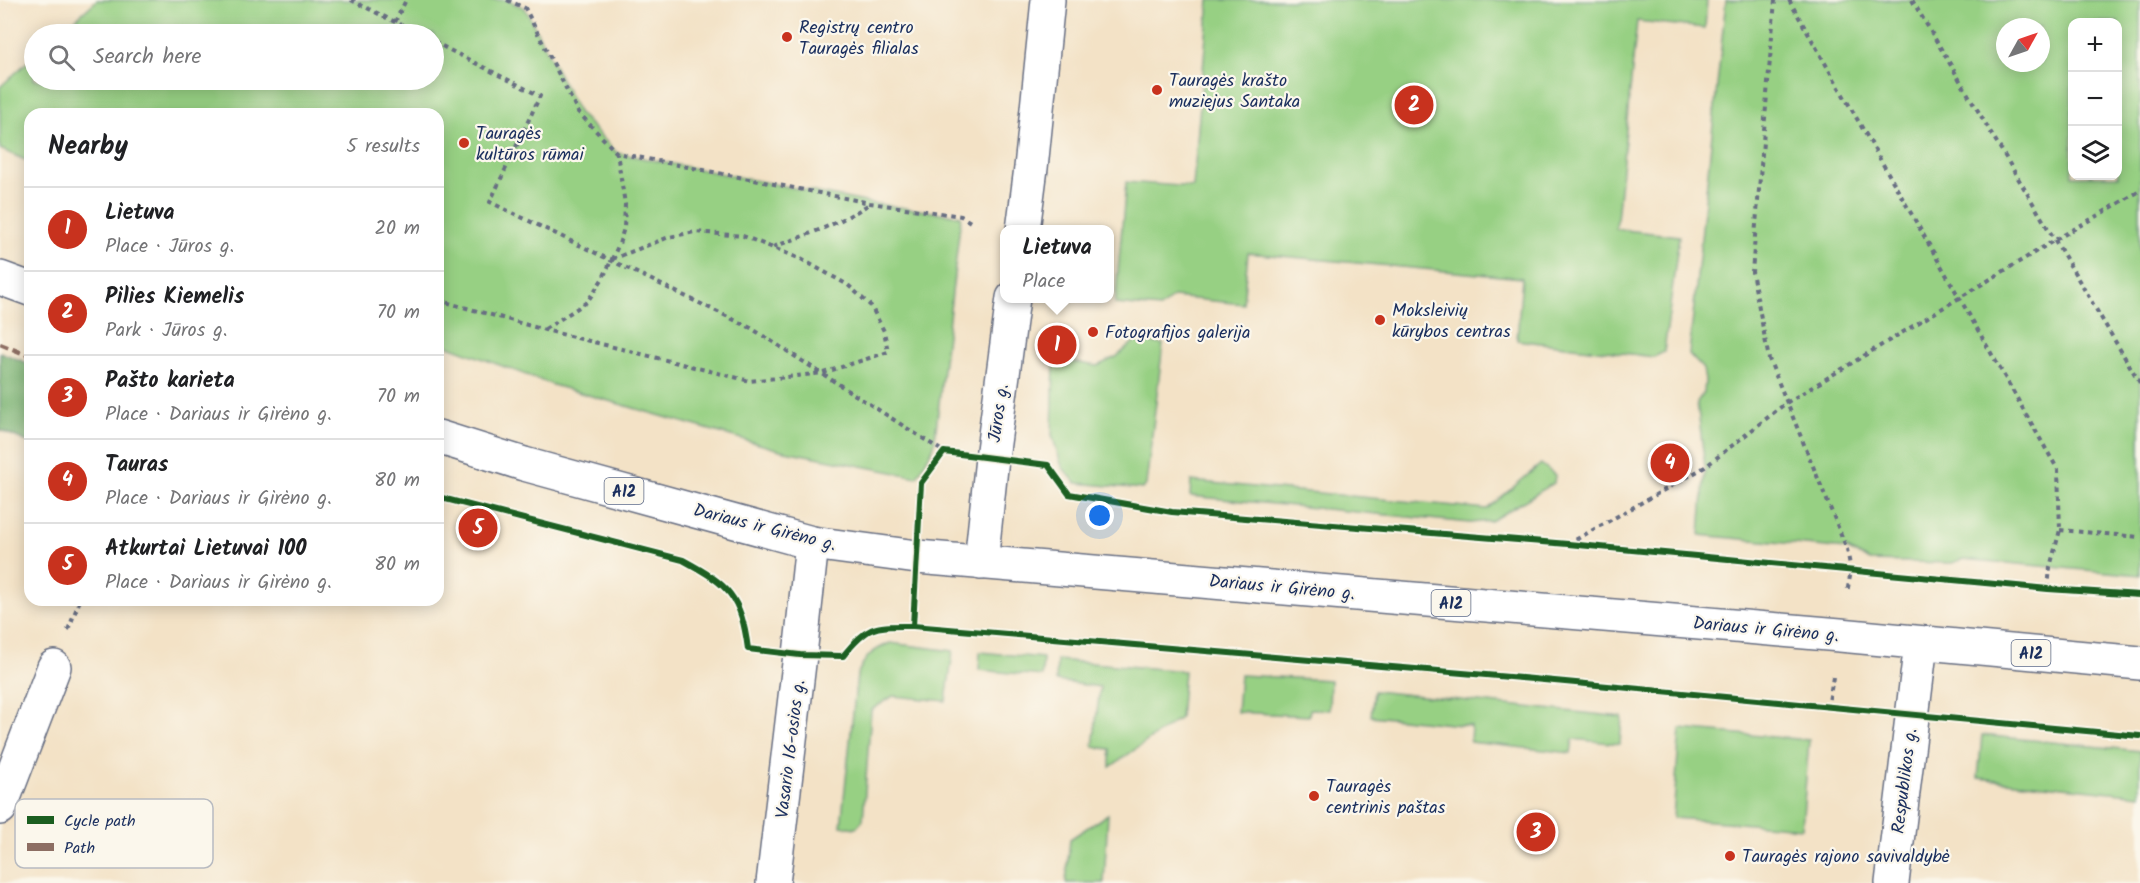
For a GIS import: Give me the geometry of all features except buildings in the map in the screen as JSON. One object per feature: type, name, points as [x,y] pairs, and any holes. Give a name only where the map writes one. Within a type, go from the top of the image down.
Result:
[{"type":"main road","points":[[1024,225],[1048,0]]},
{"type":"main road","points":[[0,278],[24,288]]},
{"type":"main road","name":"Jūros g.","points":[[981,563],[1012,303]]},
{"type":"main road","name":"Dariaus ir Girėno g.","points":[[444,439],[524,464],[812,543],[917,557],[1840,635],[2140,663]]},
{"type":"main road","name":"Vasario 16-osios g.","points":[[773,883],[801,655],[812,543]]},
{"type":"main road","name":"Respublikos g.","points":[[1892,883],[1921,643]]},
{"type":"main road","points":[[0,808],[54,667]]},
{"type":"path","points":[[351,0],[399,24]]},
{"type":"path","points":[[395,22],[406,0]]},
{"type":"path","points":[[507,0],[525,8],[578,112],[617,153],[625,204],[624,228],[603,278],[587,302],[545,330]]},
{"type":"path","points":[[1775,0],[1752,272],[1770,359],[1847,549],[1851,571],[1840,635]]},
{"type":"path","points":[[1790,0],[2058,470],[2060,530],[2049,567],[2048,589]]},
{"type":"path","points":[[1912,0],[2140,383]]},
{"type":"path","points":[[444,47],[540,96],[490,202],[751,328],[944,452]]},
{"type":"path","points":[[617,153],[870,204],[961,216],[972,224]]},
{"type":"path","points":[[1568,544],[1705,467],[1786,403],[2140,191]]},
{"type":"path","points":[[772,247],[824,229],[849,218],[870,204]]},
{"type":"path","points":[[444,302],[545,330],[750,381],[823,373],[888,352],[884,331],[871,306],[848,285],[801,259],[743,236],[695,232],[669,237],[610,260]]},
{"type":"path","points":[[2060,530],[2140,537]]},
{"type":"green space","points":[[97,0],[507,0],[525,8],[578,112],[617,153],[870,203],[961,216],[934,446],[917,477],[780,450],[553,385],[444,344],[444,108],[24,108],[24,159],[0,149],[0,87],[24,65],[24,90],[444,90],[444,24],[70,24]]},
{"type":"green space","points":[[1209,0],[1707,0],[1705,28],[1637,21],[1616,229],[1679,236],[1664,352],[1654,357],[1517,340],[1522,278],[1248,253],[1243,304],[1173,297],[1160,308],[1115,304],[1126,182],[1193,187]]},
{"type":"green space","points":[[1726,0],[2140,0],[2140,575],[1963,559],[1952,563],[1870,561],[1847,549],[1700,535],[1705,467],[1697,402],[1704,392],[1703,369],[1689,354]]},
{"type":"green space","points":[[1135,341],[1163,344],[1146,485],[1143,489],[1076,483],[1062,467],[1052,435],[1054,359],[1097,366],[1116,357]]},
{"type":"green space","points":[[0,352],[24,362],[24,440],[0,430]]},
{"type":"green space","points":[[1541,464],[1555,475],[1554,483],[1491,521],[1470,523],[1190,496],[1191,481],[1487,509]]},
{"type":"green space","points":[[890,643],[953,651],[946,701],[893,696],[871,710],[863,820],[856,828],[841,826],[857,675],[869,655]]},
{"type":"green space","points":[[980,652],[1043,658],[1042,676],[979,670]]},
{"type":"green space","points":[[1057,660],[1184,671],[1180,718],[1110,767],[1110,749],[1093,747],[1100,687],[1056,681]]},
{"type":"green space","points":[[1240,675],[1330,680],[1329,710],[1310,709],[1309,716],[1237,712]]},
{"type":"green space","points":[[1374,691],[1622,717],[1620,744],[1573,739],[1571,753],[1470,742],[1471,726],[1371,716]]},
{"type":"green space","points":[[1680,729],[1809,740],[1802,828],[1673,818]]},
{"type":"green space","points":[[1982,735],[2140,751],[2140,795],[1978,778]]},
{"type":"green space","points":[[1108,814],[1104,883],[1066,883],[1070,839]]},
{"type":"marked path","points":[[0,344],[24,354]]},
{"type":"cycle path","points":[[2140,595],[2048,589],[1568,544],[1172,512],[1069,494],[1048,465],[944,452],[921,483],[913,626],[1533,679],[2140,736]]},
{"type":"cycle path","points":[[444,499],[683,560],[712,577],[730,594],[741,616],[748,649],[800,655],[843,656],[866,632],[881,627],[913,626]]},
{"type":"place","name":"Registrų centro Tauragės filialas","points":[[787,37]]},
{"type":"place","name":"Tauragės krašto muziejus Santaka","points":[[1157,90]]},
{"type":"place","name":"Pilies Kiemelis","points":[[1414,105]]},
{"type":"place","name":"Tauragės kultūros rūmai","points":[[464,143]]},
{"type":"place","name":"Moksleivių kūrybos centras","points":[[1380,320]]},
{"type":"place","name":"Fotografijos galerija","points":[[1093,332]]},
{"type":"place","name":"Lietuva","points":[[1057,345]]},
{"type":"place","name":"Tauras","points":[[1670,463]]},
{"type":"place","name":"Atkurtai Lietuvai 100","points":[[478,528]]},
{"type":"place","name":"Tauragės centrinis paštas","points":[[1314,796]]},
{"type":"place","name":"Pašto karieta","points":[[1536,832]]},
{"type":"place","name":"Tauragės rajono savivaldybė","points":[[1730,856]]}]
